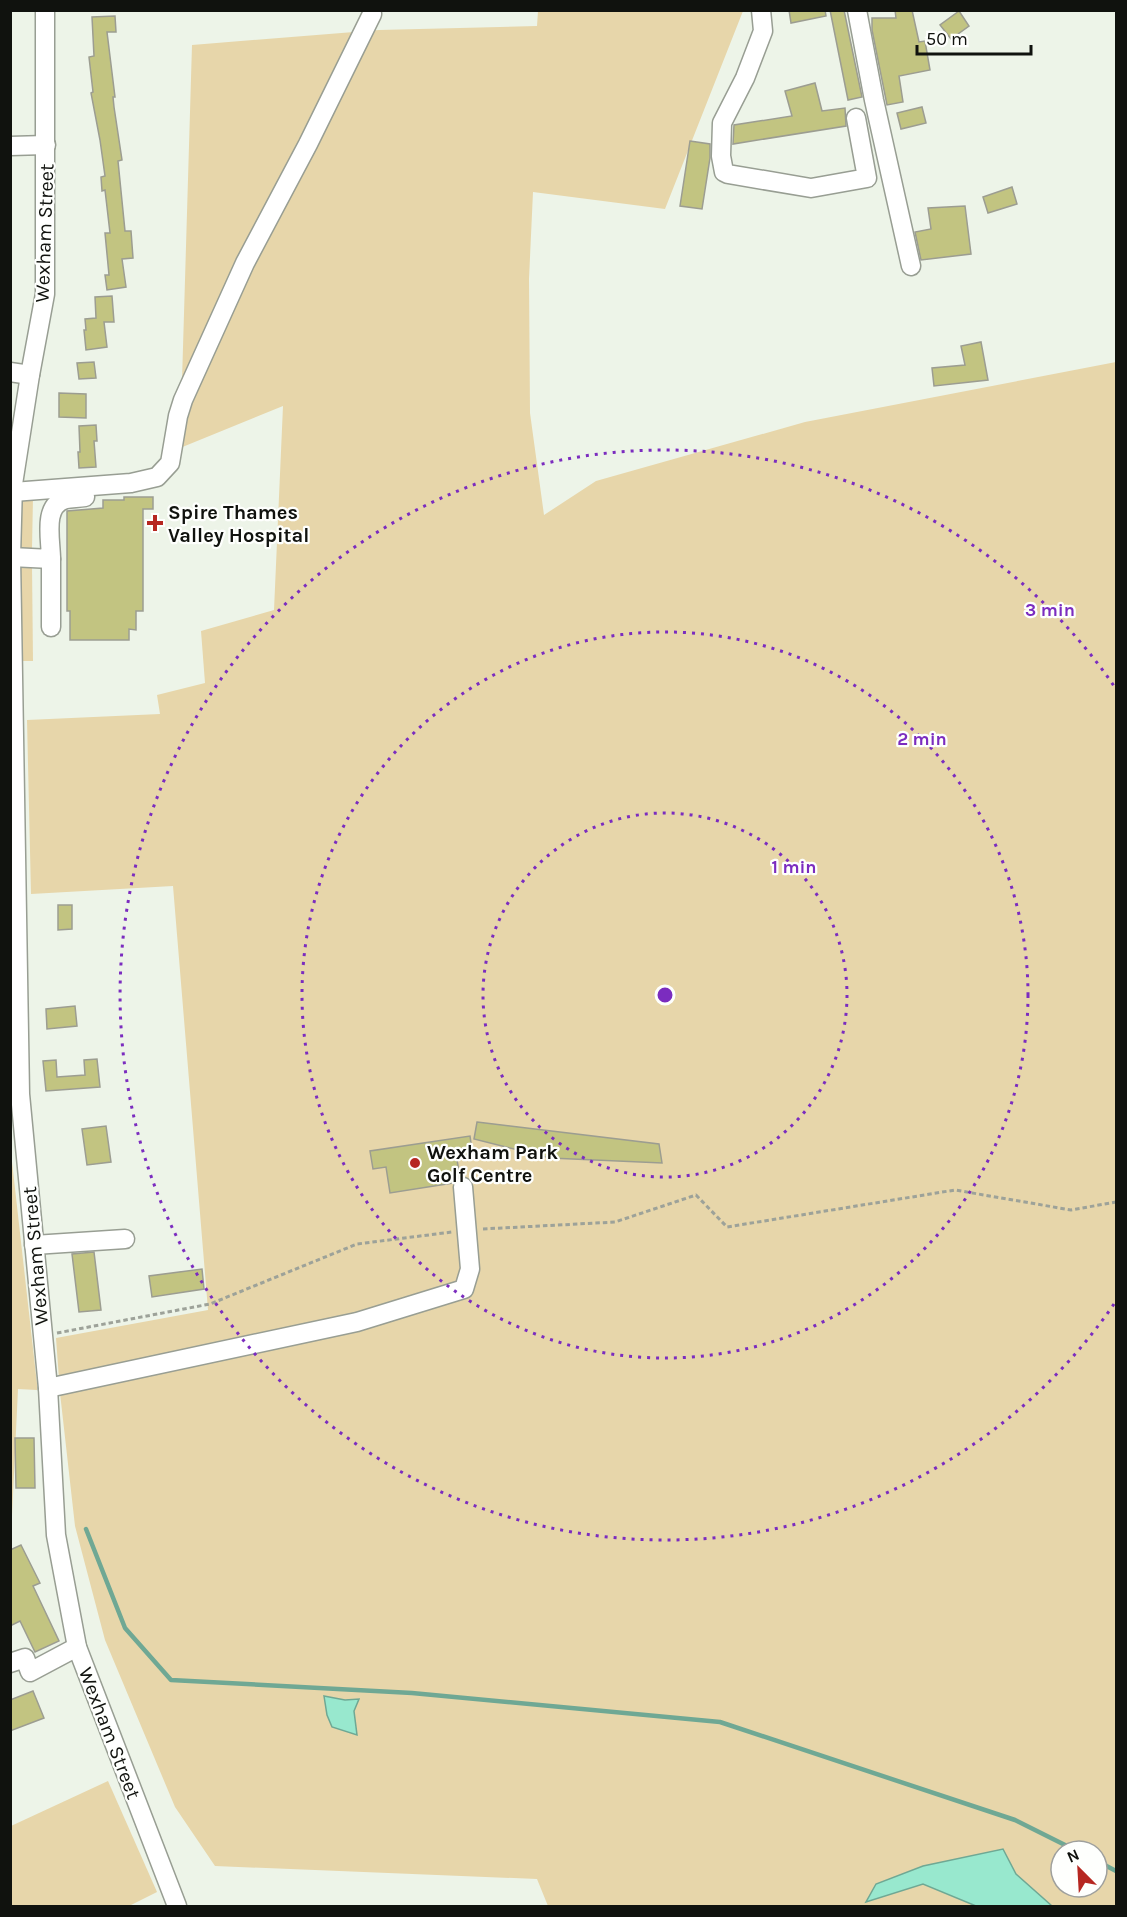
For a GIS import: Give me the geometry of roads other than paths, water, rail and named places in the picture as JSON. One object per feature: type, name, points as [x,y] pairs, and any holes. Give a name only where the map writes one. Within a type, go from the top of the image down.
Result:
[{"type":"street","name":"Wexham Street","points":[[45,10],[45,294],[30,375],[13,492],[11,557],[14,963],[20,1094],[48,1388],[57,1535],[77,1647],[177,1906]]},
{"type":"street","points":[[761,10],[763,31],[745,78],[722,123],[721,156],[724,172],[811,188],[867,178],[856,118]]},
{"type":"street","points":[[857,10],[874,100],[911,266]]},
{"type":"street","points":[[13,492],[131,483],[157,477],[170,463],[183,400],[246,263],[372,14]]},
{"type":"street","points":[[10,146],[46,145]]},
{"type":"street","points":[[10,372],[30,375]]},
{"type":"street","points":[[51,627],[50,512],[55,505],[64,499],[153,489]]},
{"type":"street","points":[[11,557],[51,559]]},
{"type":"street","points":[[48,1388],[357,1322],[464,1289],[470,1269],[463,1187]]},
{"type":"street","points":[[34,1245],[125,1239]]},
{"type":"street","points":[[10,1663],[25,1658],[30,1672],[77,1647]]},
{"type":"waterway","points":[[86,1529],[125,1628],[171,1680],[412,1693],[720,1722],[1015,1820],[1053,1839]]},
{"type":"waterway","points":[[1109,1867],[1116,1871]]},
{"type":"place","name":"Spire Thames Valley Hospital","points":[[155,523]]},
{"type":"place","name":"Wexham Park Golf Centre","points":[[415,1163]]}]
